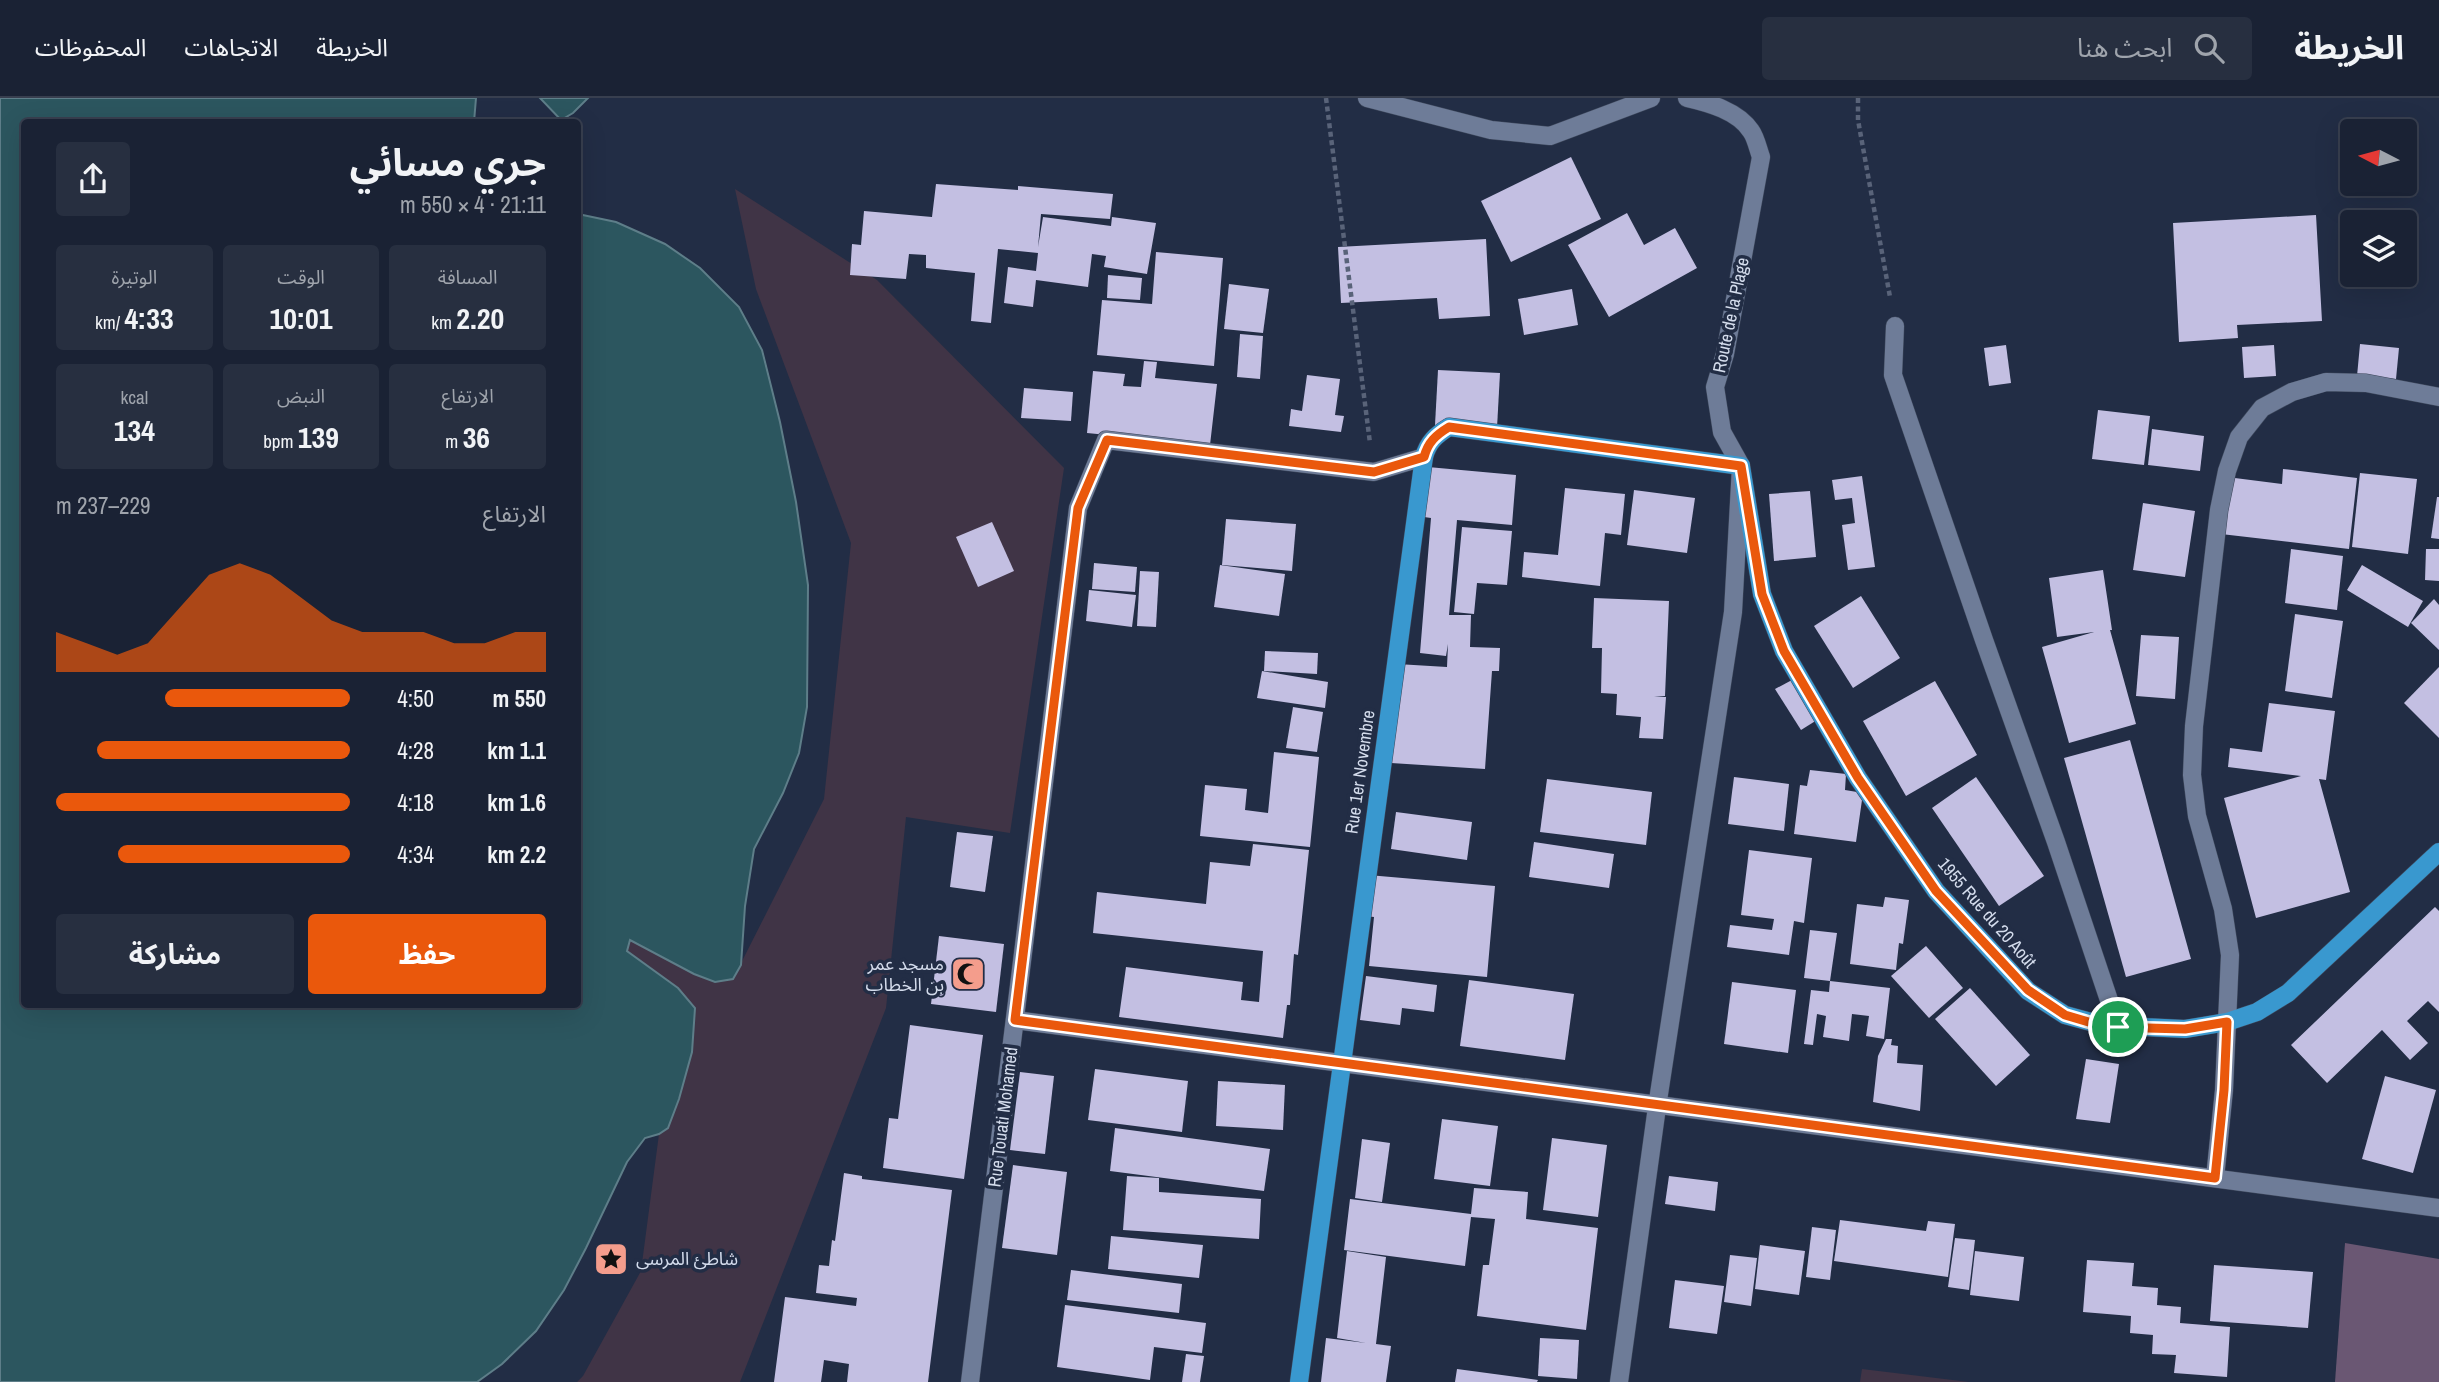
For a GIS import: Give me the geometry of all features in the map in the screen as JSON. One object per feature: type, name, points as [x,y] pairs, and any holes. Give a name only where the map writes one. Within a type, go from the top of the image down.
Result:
[{"type":"main road","name":"Rue 1er Novembre","points":[[1299,1382],[1427,446],[1449,427],[1741,466]]},
{"type":"main road","name":"1955 Rue du 20 Août","points":[[1741,466],[1762,594],[1784,651],[1858,778],[1936,891],[2028,990],[2065,1015],[2102,1026],[2185,1029],[2227,1022],[2256,1012],[2288,993],[2439,852]]},
{"type":"street","points":[[1367,98],[1491,130],[1550,136],[1651,98]]},
{"type":"street","name":"Route de la Plage","points":[[1687,98],[1711,104],[1735,116],[1751,130],[1761,158],[1725,354],[1715,387],[1722,432],[1741,466]]},
{"type":"street","points":[[1895,326],[1893,375],[2118,1027]]},
{"type":"street","points":[[2215,1178],[2224,1090],[2230,956],[2223,909],[2197,816],[2193,775],[2196,713],[2219,510],[2227,471],[2239,437],[2262,408],[2292,392],[2326,383],[2366,383],[2439,397]]},
{"type":"street","name":"Rue Touati Mohamed","points":[[970,1382],[1078,508],[1107,440],[1374,472]]},
{"type":"street","points":[[1374,472],[1424,457]]},
{"type":"street","points":[[1619,1382],[1657,1107],[1733,612],[1741,466]]},
{"type":"street","points":[[1015,1020],[1657,1107],[2439,1208]]},
{"type":"path","points":[[1326,98],[1374,472]]},
{"type":"path","points":[[1858,98],[1858,120],[1895,326]]},
{"type":"shaded area","points":[[0,98],[476,98],[474,119],[21,119],[21,1008],[581,1008],[581,215],[616,222],[665,244],[700,268],[739,307],[762,350],[780,422],[796,502],[808,585],[807,707],[799,753],[783,793],[754,849],[745,906],[741,965],[733,979],[715,982],[694,974],[630,940],[627,951],[678,988],[695,1008],[692,1052],[679,1099],[668,1128],[645,1138],[627,1162],[564,1290],[536,1331],[502,1364],[477,1382],[0,1382]]},
{"type":"shaded area","points":[[540,98],[588,98],[573,113],[560,119]]},
{"type":"shaded area","points":[[735,189],[877,280],[1064,468],[1010,833],[906,817],[886,1008],[740,1382],[577,1382],[583,1376],[641,1271],[659,1134],[668,1128],[678,988],[627,950],[630,939],[694,974],[715,982],[733,979],[824,799],[851,543],[756,289]]},
{"type":"shaded area","points":[[2345,1243],[2439,1259],[2439,1382],[2335,1382]]},
{"type":"shaded area","points":[[1862,1369],[1969,1382],[1860,1382]]},
{"type":"building","points":[[1571,157],[1601,219],[1511,262],[1481,201]]},
{"type":"building","points":[[936,184],[1018,190],[1018,186],[1113,194],[1110,219],[1041,214],[1038,247],[1043,217],[1111,226],[1112,217],[1156,223],[1147,274],[1104,267],[1106,256],[1092,254],[1088,287],[1036,280],[1033,307],[1004,303],[1008,267],[1036,271],[1038,253],[998,249],[991,323],[971,321],[975,273],[926,268],[926,255],[909,254],[906,279],[850,275],[852,244],[861,245],[864,211],[932,217]]},
{"type":"building","points":[[1627,213],[1644,245],[1675,228],[1697,268],[1609,317],[1568,245]]},
{"type":"building","points":[[2316,215],[2322,321],[2237,325],[2238,338],[2179,342],[2173,223]]},
{"type":"building","points":[[1486,239],[1490,316],[1439,319],[1437,298],[1341,303],[1338,247]]},
{"type":"building","points":[[1156,252],[1223,258],[1214,366],[1097,355],[1102,300],[1152,304]]},
{"type":"building","points":[[1108,275],[1142,278],[1140,300],[1107,298]]},
{"type":"building","points":[[1229,284],[1269,289],[1263,333],[1224,329]]},
{"type":"building","points":[[1572,289],[1578,325],[1524,335],[1518,299]]},
{"type":"building","points":[[1240,334],[1263,336],[1260,379],[1237,377]]},
{"type":"building","points":[[2360,344],[2399,348],[2396,379],[2357,376]]},
{"type":"building","points":[[2006,345],[2011,383],[1989,386],[1984,348]]},
{"type":"building","points":[[2274,345],[2276,376],[2244,378],[2242,347]]},
{"type":"building","points":[[1144,361],[1157,362],[1155,378],[1217,384],[1210,445],[1087,433],[1093,371],[1125,374],[1123,386],[1141,387]]},
{"type":"building","points":[[1438,370],[1500,373],[1497,428],[1435,425]]},
{"type":"building","points":[[1307,375],[1340,379],[1335,415],[1344,416],[1341,432],[1289,426],[1291,409],[1302,411]]},
{"type":"building","points":[[1024,388],[1073,392],[1071,421],[1021,418]]},
{"type":"building","points":[[2098,410],[2150,416],[2144,465],[2092,459]]},
{"type":"building","points":[[2152,429],[2204,436],[2200,471],[2148,465]]},
{"type":"building","points":[[1428,467],[1516,475],[1512,525],[1457,520],[1449,615],[1471,615],[1470,647],[1500,648],[1499,671],[1492,671],[1485,769],[1391,763],[1397,664],[1447,667],[1448,644],[1446,656],[1420,653],[1431,518],[1424,517]]},
{"type":"building","points":[[2283,469],[2357,478],[2349,549],[2221,534],[2227,477],[2282,484]]},
{"type":"building","points":[[2360,473],[2417,479],[2408,554],[2352,547]]},
{"type":"building","points":[[1862,476],[1875,567],[1848,570],[1842,525],[1855,523],[1852,498],[1835,500],[1832,480]]},
{"type":"building","points":[[1565,488],[1625,494],[1621,535],[1605,533],[1600,586],[1522,577],[1524,552],[1558,555]]},
{"type":"building","points":[[1634,490],[1695,498],[1687,553],[1627,545]]},
{"type":"building","points":[[1810,491],[1816,557],[1774,561],[1769,494]]},
{"type":"building","points":[[2439,497],[2439,539],[2431,538]]},
{"type":"building","points":[[2143,503],[2195,511],[2185,577],[2133,570]]},
{"type":"building","points":[[1226,519],[1296,524],[1292,571],[1222,565]]},
{"type":"building","points":[[992,522],[1014,571],[978,587],[956,537]]},
{"type":"building","points":[[1462,527],[1512,531],[1507,585],[1477,583],[1474,614],[1454,612]]},
{"type":"building","points":[[2291,549],[2343,556],[2337,610],[2285,603]]},
{"type":"building","points":[[2426,549],[2439,549],[2439,581],[2425,580]]},
{"type":"building","points":[[1094,563],[1137,567],[1135,592],[1092,589]]},
{"type":"building","points":[[1220,565],[1285,574],[1279,616],[1214,607]]},
{"type":"building","points":[[2362,565],[2423,601],[2408,627],[2347,590]]},
{"type":"building","points":[[2103,570],[2110,630],[2136,724],[2069,743],[2042,647],[2094,632],[2057,637],[2049,578]]},
{"type":"building","points":[[1140,571],[1159,572],[1156,627],[1137,626]]},
{"type":"building","points":[[1089,590],[1136,595],[1132,627],[1086,621]]},
{"type":"building","points":[[1861,596],[1900,658],[1853,688],[1814,626]]},
{"type":"building","points":[[1594,598],[1669,601],[1665,696],[1654,697],[1666,697],[1663,739],[1639,738],[1641,717],[1616,715],[1617,694],[1601,693],[1602,648],[1592,648]]},
{"type":"building","points":[[2434,599],[2439,605],[2439,650],[2411,623]]},
{"type":"building","points":[[2295,614],[2343,621],[2332,698],[2285,691]]},
{"type":"building","points":[[2141,635],[2179,637],[2175,699],[2136,696]]},
{"type":"building","points":[[1265,651],[1318,653],[1317,674],[1264,671]]},
{"type":"building","points":[[2439,667],[2439,738],[2404,703]]},
{"type":"building","points":[[1262,671],[1328,682],[1325,708],[1257,698]]},
{"type":"building","points":[[1792,680],[1817,720],[1801,730],[1775,689]]},
{"type":"building","points":[[1935,681],[1977,755],[1906,796],[1863,721]]},
{"type":"building","points":[[2269,703],[2335,711],[2326,780],[2319,779],[2350,892],[2256,918],[2224,798],[2301,776],[2228,767],[2230,748],[2262,752]]},
{"type":"building","points":[[1293,707],[1323,712],[1317,752],[1286,748]]},
{"type":"building","points":[[2130,740],[2191,959],[2126,977],[2064,758]]},
{"type":"building","points":[[1274,752],[1319,757],[1310,847],[1200,836],[1205,785],[1247,789],[1245,810],[1268,813]]},
{"type":"building","points":[[1810,770],[1846,774],[1845,790],[1863,793],[1856,842],[1794,834],[1800,785],[1807,786]]},
{"type":"building","points":[[1734,777],[1789,784],[1784,831],[1728,824]]},
{"type":"building","points":[[1976,777],[2044,876],[1999,906],[1932,808]]},
{"type":"building","points":[[1547,779],[1652,792],[1646,845],[1540,832]]},
{"type":"building","points":[[1396,812],[1472,822],[1467,860],[1391,849]]},
{"type":"building","points":[[957,832],[993,836],[985,892],[950,887]]},
{"type":"building","points":[[1534,842],[1614,854],[1609,888],[1529,877]]},
{"type":"building","points":[[1253,844],[1309,850],[1298,955],[1294,954],[1290,1005],[1287,1005],[1283,1038],[1119,1017],[1126,967],[1243,982],[1241,1000],[1259,1002],[1263,951],[1093,933],[1097,892],[1206,904],[1210,862],[1250,866]]},
{"type":"building","points":[[1749,850],[1812,858],[1804,923],[1794,921],[1789,955],[1727,947],[1730,925],[1772,930],[1774,919],[1741,915]]},
{"type":"building","points":[[1368,875],[1495,886],[1487,977],[1369,966],[1374,917],[1365,916]]},
{"type":"building","points":[[1885,897],[1909,900],[1903,944],[1899,943],[1896,970],[1850,964],[1857,904],[1883,907]]},
{"type":"building","points":[[2435,907],[2439,911],[2439,1012],[2428,1001],[2407,1021],[2428,1043],[2410,1060],[2382,1030],[2327,1083],[2291,1045]]},
{"type":"building","points":[[1810,930],[1837,933],[1830,981],[1804,978]]},
{"type":"building","name":"مسجد عمر بن الخطاب","points":[[939,936],[1004,944],[996,1012],[931,1004]]},
{"type":"building","points":[[1926,946],[1963,988],[1929,1018],[1891,976]]},
{"type":"building","points":[[1366,976],[1437,985],[1434,1012],[1402,1008],[1400,1025],[1360,1020]]},
{"type":"building","points":[[1469,980],[1574,994],[1565,1060],[1460,1046]]},
{"type":"building","points":[[1830,981],[1890,988],[1884,1039],[1866,1036],[1869,1016],[1852,1014],[1849,1041],[1823,1037],[1826,1016],[1817,1014],[1813,1045],[1804,1044],[1811,990],[1829,992]]},
{"type":"building","points":[[1732,982],[1796,990],[1788,1053],[1724,1044]]},
{"type":"building","points":[[1970,988],[2030,1055],[1996,1086],[1935,1019]]},
{"type":"building","points":[[910,1025],[983,1035],[964,1179],[883,1168],[889,1118],[898,1119]]},
{"type":"building","points":[[1886,1039],[1892,1039],[1891,1045],[1898,1046],[1897,1063],[1923,1065],[1920,1111],[1873,1102],[1878,1056]]},
{"type":"building","points":[[2086,1059],[2119,1064],[2110,1123],[2076,1119]]},
{"type":"building","points":[[1095,1069],[1188,1081],[1182,1132],[1088,1120]]},
{"type":"building","points":[[1020,1072],[1054,1076],[1045,1154],[1010,1150]]},
{"type":"building","points":[[2385,1076],[2436,1090],[2413,1173],[2362,1159]]},
{"type":"building","points":[[1218,1081],[1285,1085],[1283,1130],[1216,1126]]},
{"type":"building","points":[[1442,1119],[1498,1126],[1490,1186],[1434,1179]]},
{"type":"building","points":[[1115,1128],[1270,1149],[1264,1191],[1110,1171]]},
{"type":"building","points":[[1552,1138],[1607,1145],[1598,1217],[1543,1210]]},
{"type":"building","points":[[1362,1139],[1390,1143],[1382,1202],[1355,1198]]},
{"type":"building","points":[[1013,1165],[1067,1172],[1057,1255],[1002,1248]]},
{"type":"building","points":[[844,1173],[862,1176],[862,1179],[952,1190],[928,1382],[847,1382],[849,1364],[824,1360],[821,1382],[774,1382],[785,1297],[856,1306],[857,1298],[816,1293],[819,1265],[829,1266],[832,1240],[835,1241]]},
{"type":"building","points":[[1127,1176],[1159,1178],[1159,1192],[1261,1199],[1259,1239],[1123,1230]]},
{"type":"building","points":[[1669,1176],[1718,1182],[1715,1211],[1665,1204]]},
{"type":"building","points":[[1474,1188],[1528,1192],[1526,1219],[1598,1228],[1586,1330],[1477,1316],[1483,1265],[1489,1265],[1495,1219],[1471,1217],[1465,1266],[1344,1250],[1350,1199],[1471,1214]]},
{"type":"building","points":[[1840,1220],[1926,1231],[1928,1221],[1955,1224],[1948,1277],[1834,1261]]},
{"type":"building","points":[[1812,1227],[1836,1230],[1830,1280],[1806,1277]]},
{"type":"building","points":[[1111,1236],[1203,1245],[1199,1278],[1108,1269]]},
{"type":"building","points":[[1955,1238],[1975,1240],[1969,1290],[1948,1287]]},
{"type":"building","points":[[1760,1245],[1805,1251],[1799,1295],[1755,1289]]},
{"type":"building","points":[[1347,1251],[1386,1257],[1376,1344],[1391,1346],[1386,1382],[1321,1382],[1326,1338],[1366,1343],[1337,1338]]},
{"type":"building","points":[[1975,1251],[2024,1257],[2019,1301],[1970,1295]]},
{"type":"building","points":[[1730,1255],[1757,1258],[1751,1306],[1724,1302]]},
{"type":"building","points":[[2087,1260],[2134,1263],[2132,1286],[2158,1288],[2157,1305],[2181,1307],[2180,1323],[2230,1327],[2227,1377],[2174,1373],[2176,1355],[2152,1354],[2153,1335],[2130,1333],[2131,1316],[2083,1312]]},
{"type":"building","points":[[2214,1265],[2313,1272],[2308,1328],[2210,1321]]},
{"type":"building","points":[[1071,1270],[1182,1284],[1179,1313],[1067,1300]]},
{"type":"building","points":[[1675,1280],[1724,1286],[1717,1334],[1669,1328]]},
{"type":"building","points":[[1065,1305],[1206,1323],[1202,1353],[1154,1347],[1150,1380],[1057,1367]]},
{"type":"building","points":[[1540,1338],[1579,1340],[1577,1379],[1538,1376]]},
{"type":"building","points":[[1186,1354],[1204,1356],[1200,1382],[1182,1382]]},
{"type":"building","points":[[1457,1369],[1538,1380],[1455,1382]]},
{"type":"place","name":"مسجد عمر بن الخطاب","points":[[968,974]]},
{"type":"place","name":"شاطئ المرسى","points":[[611,1259]]},
{"type":"route","points":[[1449,427],[1741,466],[1762,594],[1784,651],[1858,778],[1936,891],[2028,990],[2065,1015],[2102,1026],[2118,1027],[2185,1029],[2227,1022],[2224,1090],[2215,1178],[1657,1107],[1015,1020],[1078,508],[1107,440],[1374,472],[1424,457],[1427,446],[1449,427]]}]
